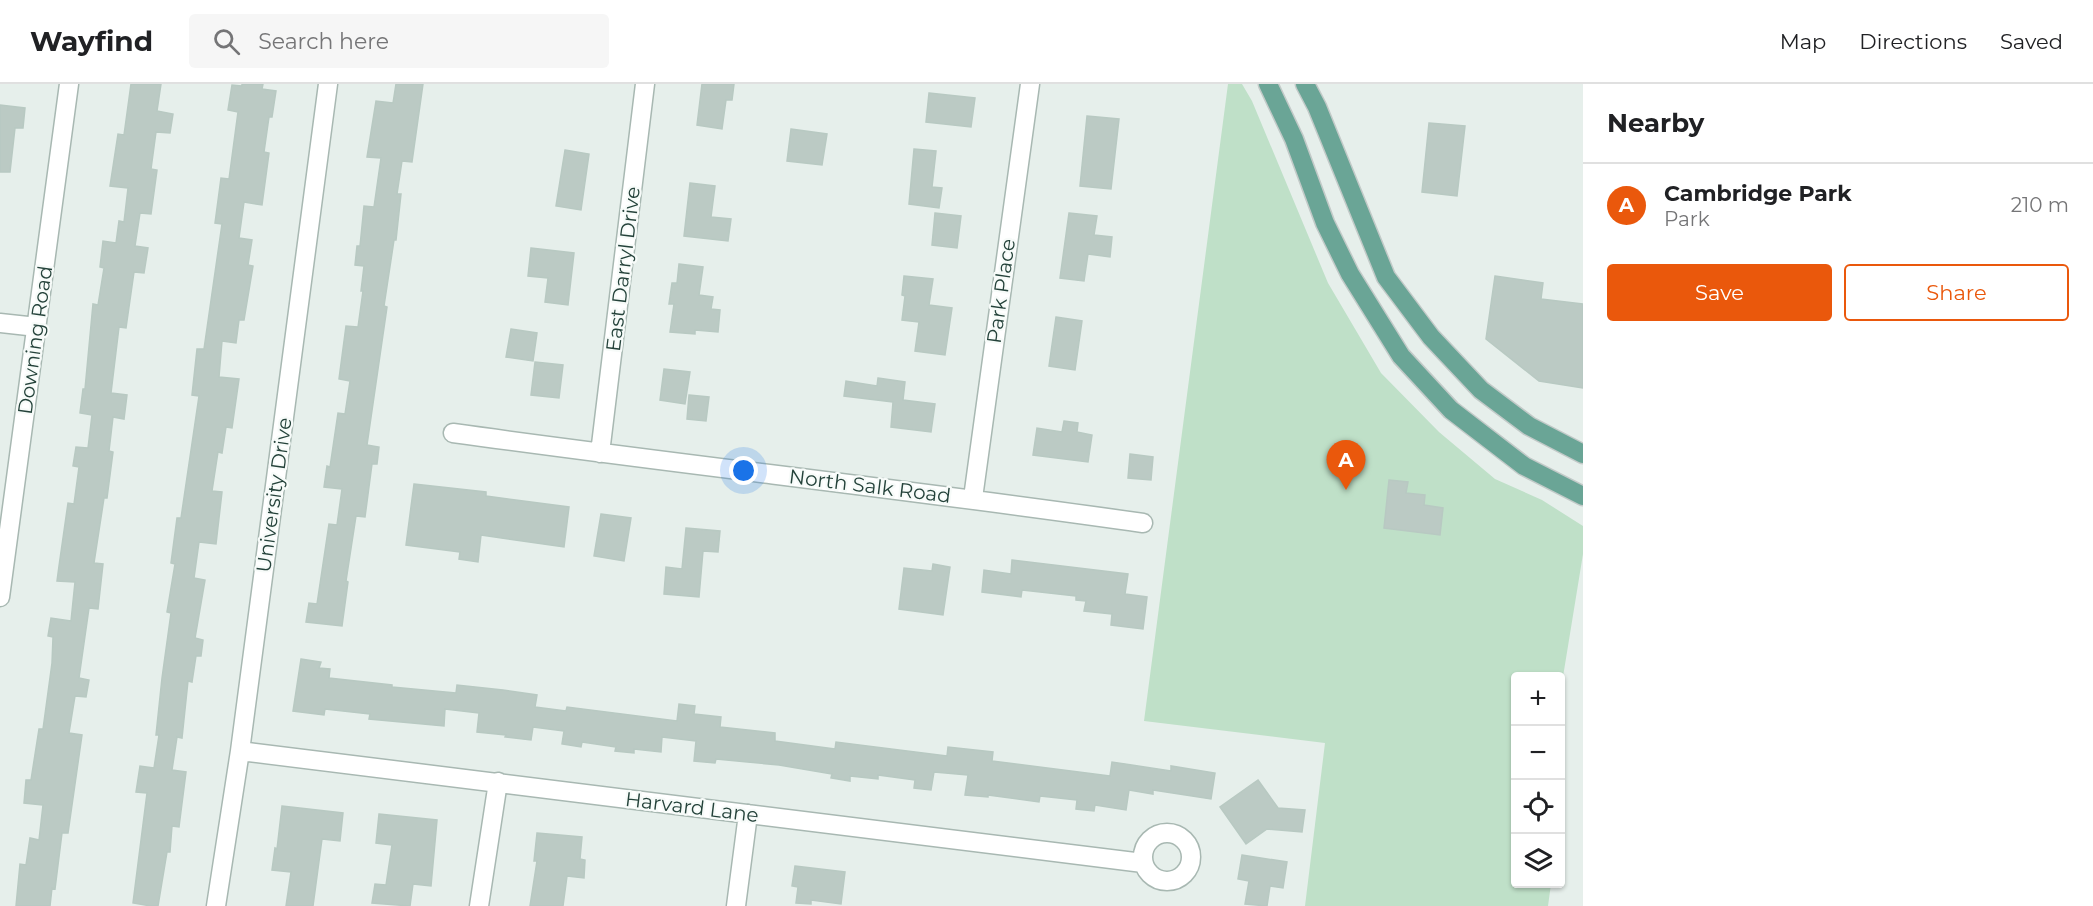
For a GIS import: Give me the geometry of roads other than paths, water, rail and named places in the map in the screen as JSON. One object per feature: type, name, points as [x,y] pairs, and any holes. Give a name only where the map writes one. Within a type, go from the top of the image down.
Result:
[{"type":"main road","points":[[1268,84],[1294,139],[1325,223],[1350,274],[1401,356],[1451,410],[1524,466],[1583,496]]},
{"type":"main road","points":[[1305,84],[1317,107],[1386,277],[1425,328],[1481,390],[1529,426],[1583,454]]},
{"type":"street","name":"Downing Road","points":[[0,597],[69,84]]},
{"type":"street","name":"University Drive","points":[[216,906],[240,751],[328,84]]},
{"type":"street","name":"East Darryl Drive","points":[[600,453],[645,84]]},
{"type":"street","name":"Park Place","points":[[973,498],[1030,84]]},
{"type":"street","points":[[0,323],[37,327]]},
{"type":"street","name":"North Salk Road","points":[[453,433],[973,498],[1143,523]]},
{"type":"street","name":"Harvard Lane","points":[[240,751],[1143,862]]},
{"type":"street","points":[[479,906],[498,782]]},
{"type":"street","points":[[736,906],[748,814]]},
{"type":"place","name":"Cambridge Park","points":[[1346,490]]}]
